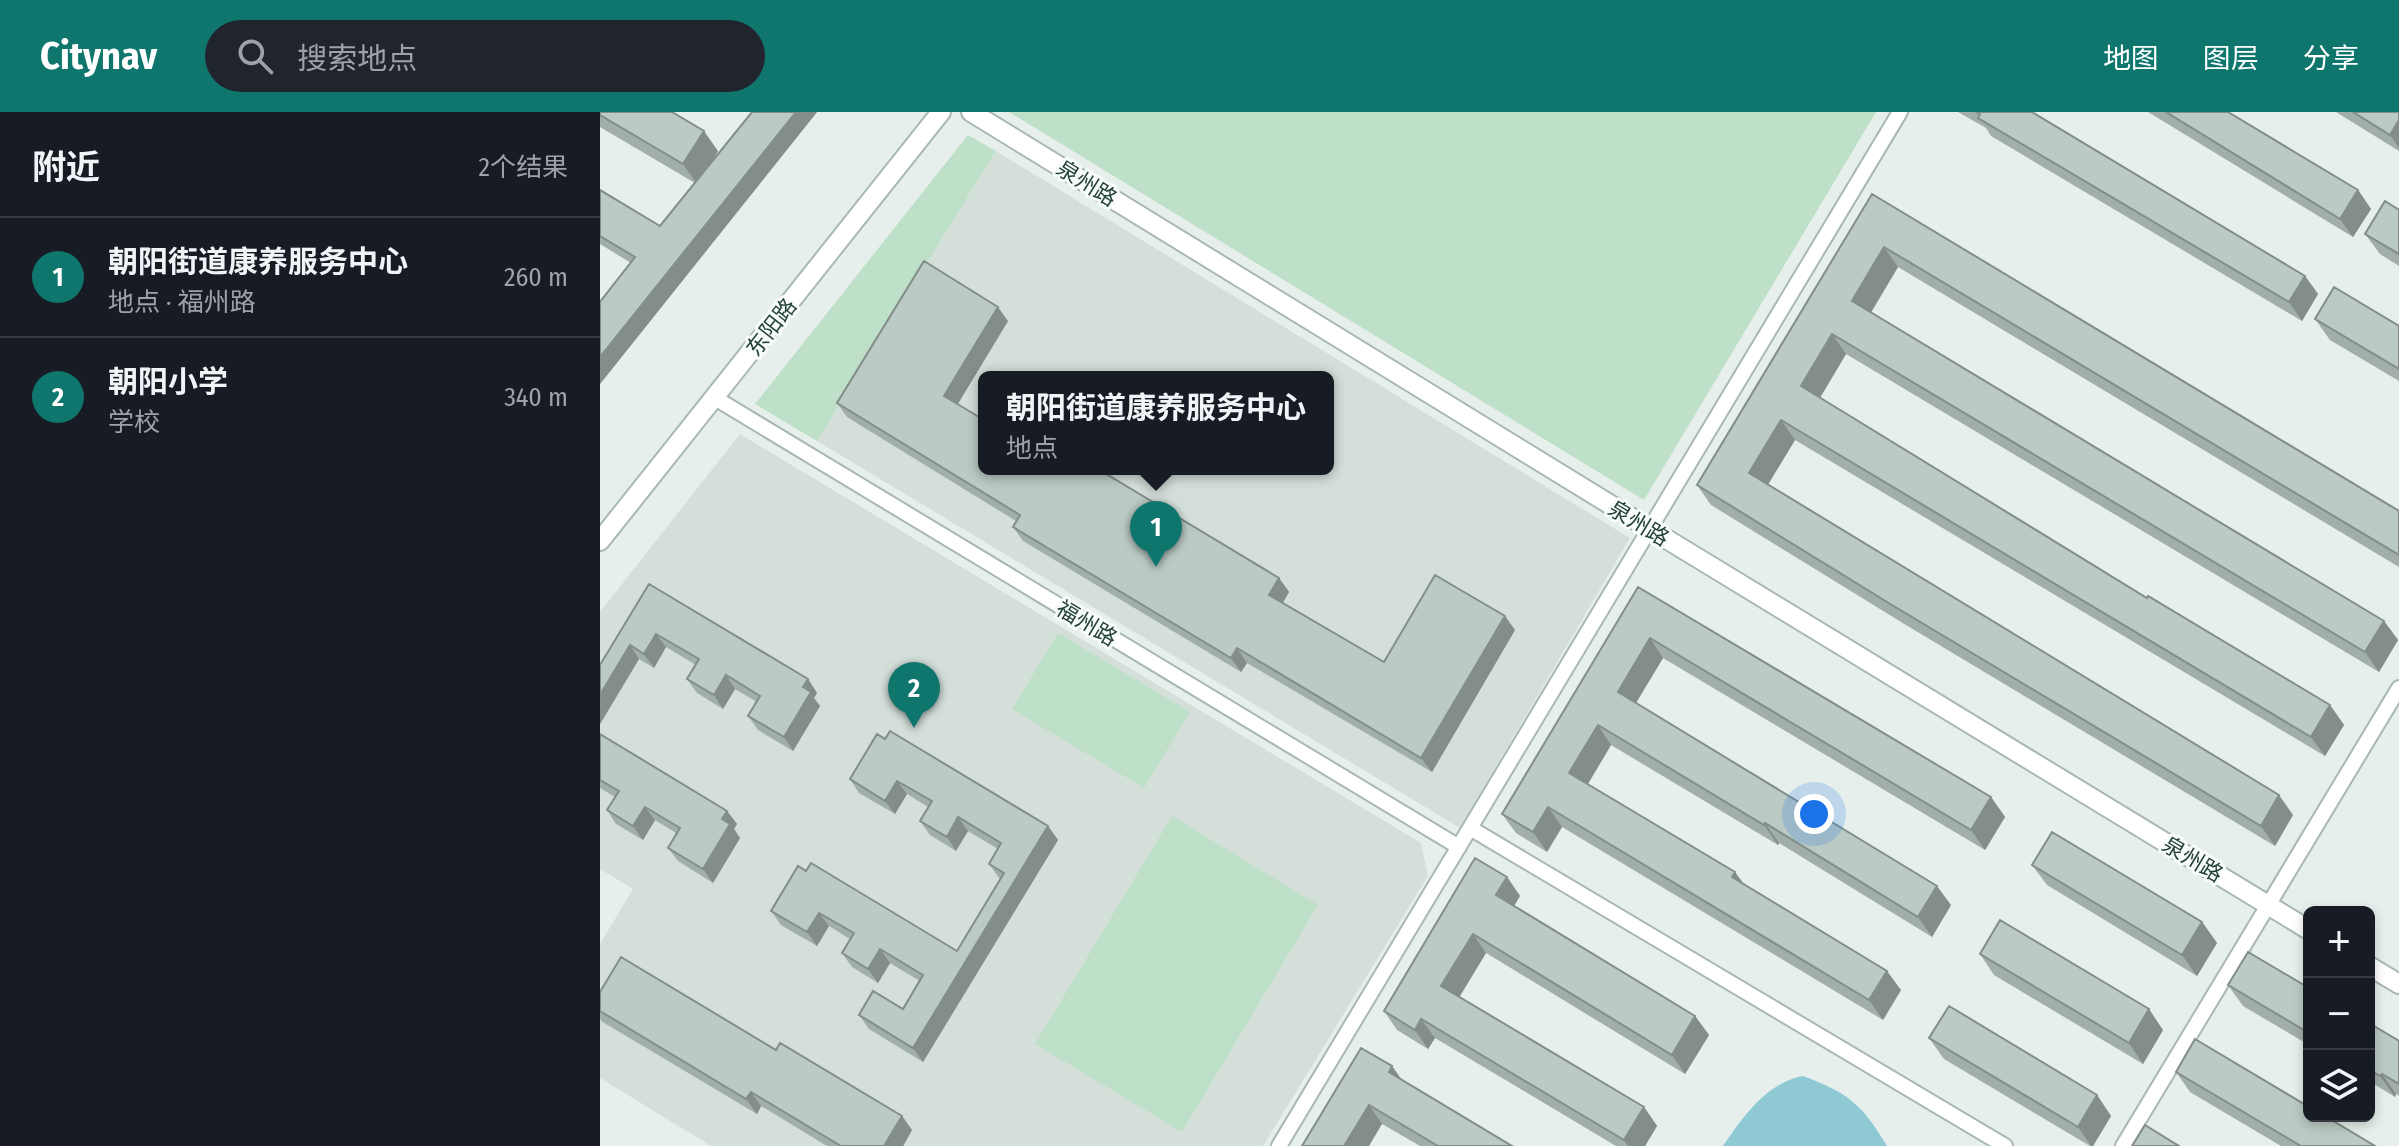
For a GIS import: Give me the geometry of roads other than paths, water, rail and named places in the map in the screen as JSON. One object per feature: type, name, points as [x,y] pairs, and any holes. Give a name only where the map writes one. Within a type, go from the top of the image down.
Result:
[{"type":"street","name":"东阳路","points":[[600,541],[941,112]]},
{"type":"street","name":"泉州路","points":[[971,112],[2303,926]]},
{"type":"street","points":[[1279,1146],[1900,112]]},
{"type":"street","name":"福州路","points":[[715,398],[1459,847]]},
{"type":"street","points":[[2123,1146],[2399,688]]},
{"type":"street","points":[[1470,828],[2005,1146]]},
{"type":"street","points":[[2375,970],[2399,984]]},
{"type":"water","points":[[1803,1076],[1843,1094],[1870,1120],[1887,1146],[1723,1146],[1747,1113],[1767,1094]]},
{"type":"place","name":"朝阳街道康养服务中心","points":[[1156,567]]},
{"type":"place","name":"朝阳小学","points":[[914,728]]}]
